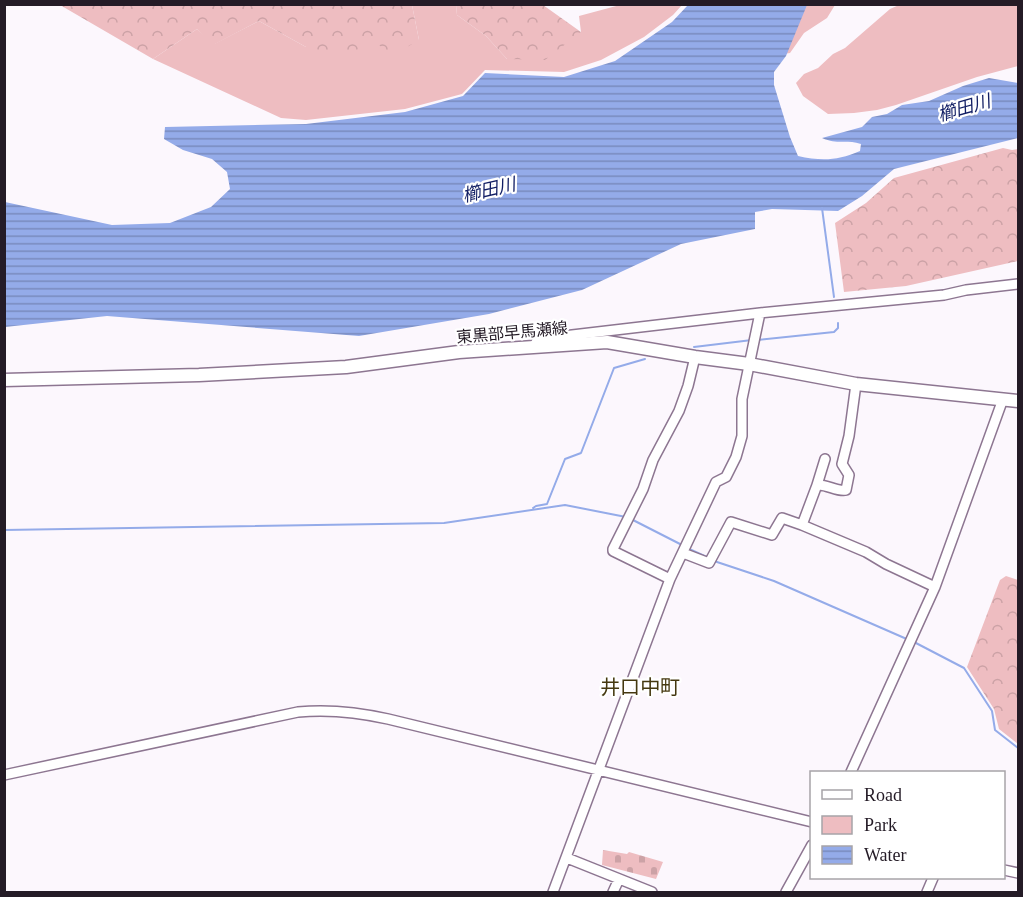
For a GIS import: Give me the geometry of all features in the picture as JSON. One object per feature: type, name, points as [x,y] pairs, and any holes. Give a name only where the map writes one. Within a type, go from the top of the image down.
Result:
[{"type":"main road","name":"東黒部早馬瀬線","points":[[4,380],[199,375],[346,367],[459,352],[607,342],[695,357],[750,361],[856,384],[1018,401]]},
{"type":"street","points":[[534,346],[538,339],[760,313],[944,295],[1018,284]]},
{"type":"street","points":[[553,892],[670,579],[716,482],[726,477],[736,457],[742,436],[742,399],[760,313]]},
{"type":"street","points":[[670,579],[613,551],[643,489],[653,460],[685,397],[695,357]]},
{"type":"street","points":[[817,484],[824,484],[843,492],[846,490],[849,475],[842,464],[849,436],[856,384]]},
{"type":"street","points":[[851,771],[935,586],[1003,399]]},
{"type":"street","points":[[802,525],[825,459]]},
{"type":"street","points":[[685,548],[709,563],[731,522],[772,535],[782,518],[866,552],[886,564],[935,586]]},
{"type":"street","points":[[4,775],[298,712],[320,710],[357,712],[810,822]]},
{"type":"street","points":[[786,892],[810,849]]},
{"type":"street","points":[[567,858],[652,892]]},
{"type":"street","points":[[613,892],[619,879]]},
{"type":"green space","points":[[456,4],[457,15],[486,36],[507,59],[581,32],[579,16],[620,5],[682,5],[673,15],[644,37],[601,60],[564,72],[485,70],[462,94],[405,109],[306,120],[281,118],[153,59],[197,29],[214,44],[259,21],[306,47],[372,37],[419,40],[412,5]]},
{"type":"green space","points":[[60,5],[412,5],[419,40],[390,57],[372,37],[349,57],[306,47],[259,21],[213,45],[197,29],[153,59]]},
{"type":"green space","points":[[456,5],[543,5],[581,32],[545,60],[507,59],[486,36],[457,15]]},
{"type":"green space","points":[[778,5],[835,5],[827,18],[804,33],[790,53],[772,56]]},
{"type":"green space","points":[[899,5],[1018,5],[1018,66],[877,110],[828,114],[803,96],[796,83],[804,74],[818,68],[890,9]]},
{"type":"green space","points":[[1003,148],[1018,149],[1018,261],[906,286],[844,292],[835,223],[866,203],[894,178]]},
{"type":"green space","points":[[1006,576],[1018,580],[1018,744],[999,729],[994,709],[967,667],[1000,580]]},
{"type":"green space","points":[[603,850],[627,854],[629,852],[663,862],[656,879],[602,865]]},
{"type":"water","name":"櫛田川","points":[[688,5],[807,5],[786,56],[774,72],[774,85],[798,156],[829,159],[844,157],[860,151],[861,144],[822,138],[862,127],[872,117],[887,114],[902,105],[929,101],[963,86],[989,78],[1018,83],[1018,138],[894,169],[862,196],[838,211],[772,209],[755,212],[755,229],[681,244],[582,290],[489,314],[359,336],[107,316],[5,327],[5,202],[112,225],[170,223],[211,207],[230,189],[227,172],[212,159],[183,150],[164,139],[165,127],[306,124],[405,112],[463,96],[485,73],[564,77],[615,61],[672,22]]},
{"type":"waterway","points":[[822,208],[834,297]]},
{"type":"waterway","points":[[758,340],[834,332],[838,328],[838,323]]},
{"type":"waterway","points":[[694,347],[752,340]]},
{"type":"waterway","points":[[533,508],[547,504],[565,459],[581,453],[614,368],[645,359]]},
{"type":"waterway","points":[[4,530],[444,523],[565,505],[626,517]]},
{"type":"waterway","points":[[631,519],[682,545]]},
{"type":"waterway","points":[[687,548],[709,558]]},
{"type":"waterway","points":[[714,561],[774,581],[909,640]]},
{"type":"waterway","points":[[914,642],[964,668],[992,711],[995,730],[1018,748]]},
{"type":"district","name":"井口中町","points":[[640,687]]}]
